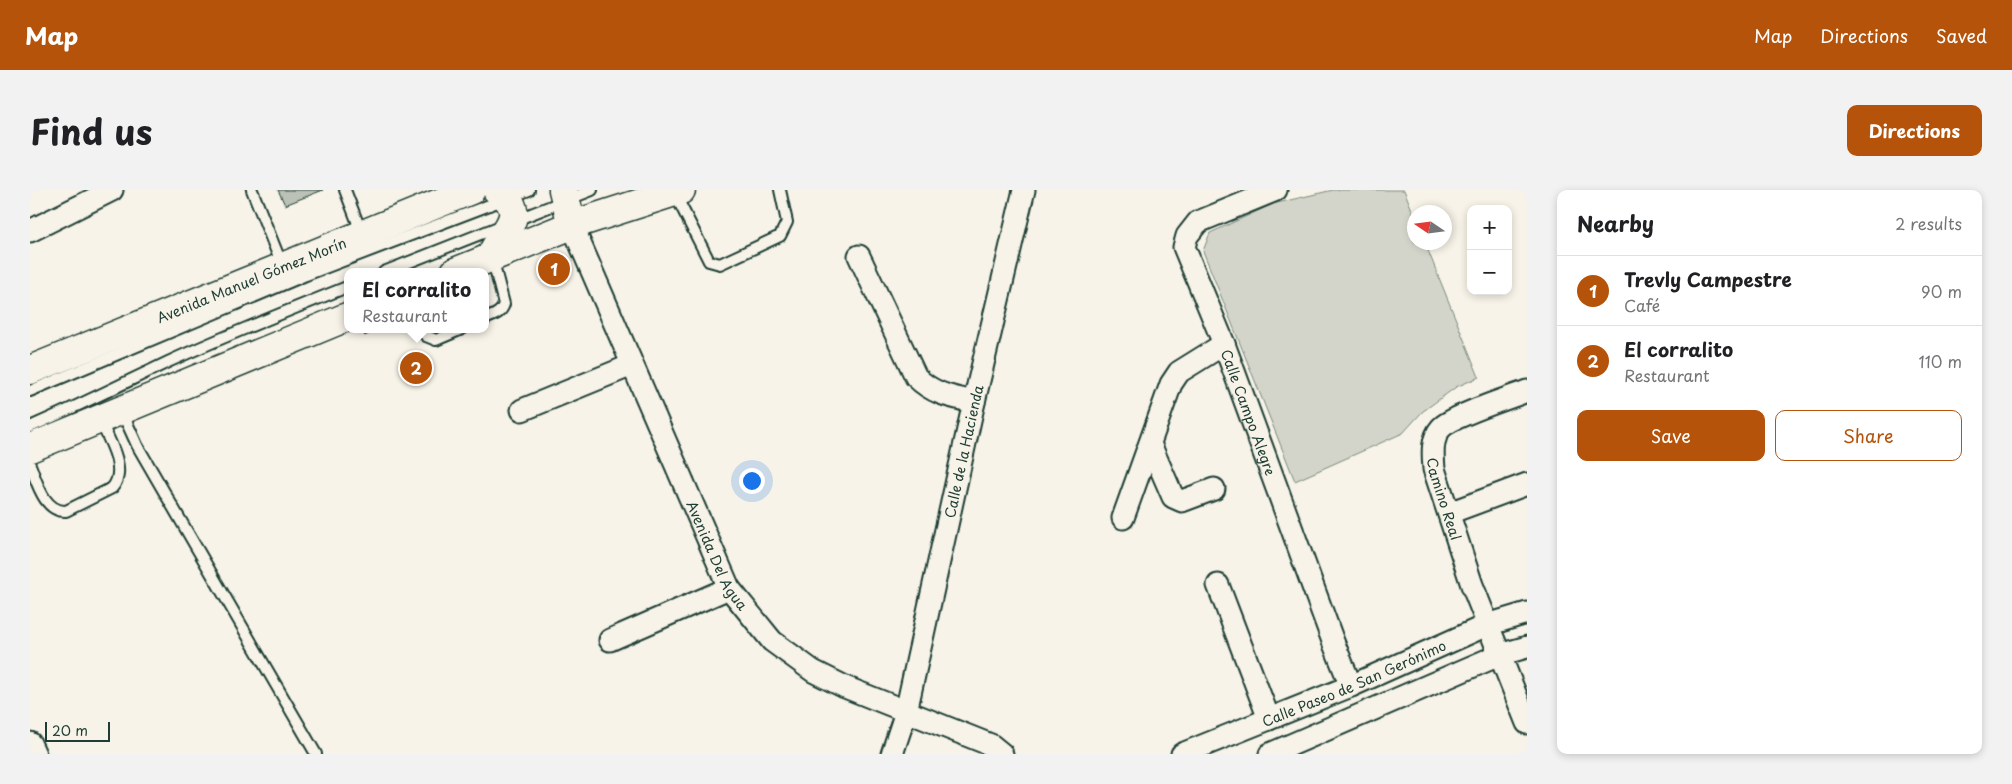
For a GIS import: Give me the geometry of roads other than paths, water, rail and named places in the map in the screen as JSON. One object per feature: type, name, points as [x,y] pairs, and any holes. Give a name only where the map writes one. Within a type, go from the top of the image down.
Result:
[{"type":"main road","name":"Avenida Manuel Gómez Morín","points":[[30,370],[471,190]]},
{"type":"main road","points":[[464,268],[491,256],[543,238],[567,205],[677,191]]},
{"type":"main road","points":[[491,256],[509,229],[512,199]]},
{"type":"main road","points":[[30,448],[344,318]]},
{"type":"street","points":[[30,231],[112,190]]},
{"type":"street","name":"Calle de la Hacienda","points":[[892,754],[906,712],[974,402],[1024,190]]},
{"type":"street","name":"Calle Campo Alegre","points":[[1276,190],[1198,222],[1186,236],[1184,247],[1224,344],[1351,686]]},
{"type":"street","name":"Avenida Del Agua","points":[[567,205],[632,365],[728,588],[772,641],[813,671],[845,688],[991,745],[1002,754]]},
{"type":"street","points":[[859,256],[916,376],[926,387],[941,395],[974,402]]},
{"type":"street","points":[[1123,518],[1171,384],[1180,372],[1224,344]]},
{"type":"street","points":[[522,410],[632,365]]},
{"type":"street","name":"Camino Real","points":[[1527,391],[1453,420],[1441,428],[1435,439],[1432,452],[1434,469],[1487,626],[1527,723]]},
{"type":"street","points":[[1150,444],[1173,498],[1182,501],[1214,489]]},
{"type":"street","points":[[1449,514],[1527,484]]},
{"type":"street","points":[[1218,585],[1269,719]]},
{"type":"street","points":[[610,640],[728,588]]},
{"type":"street","name":"Calle Paseo de San Gerónimo","points":[[1182,754],[1351,686],[1487,626],[1527,613]]},
{"type":"street","points":[[1281,752],[1499,655],[1527,647]]},
{"type":"street","points":[[30,743],[35,754]]},
{"type":"lane","points":[[252,190],[282,266]]},
{"type":"lane","points":[[344,190],[362,235]]},
{"type":"lane","points":[[30,391],[306,275],[512,199],[567,205],[592,190]]},
{"type":"lane","points":[[677,191],[709,261],[720,264],[780,236],[787,222],[780,190]]},
{"type":"lane","points":[[391,268],[512,199]]},
{"type":"lane","points":[[489,317],[498,314],[504,304],[491,256]]},
{"type":"lane","points":[[30,427],[167,363],[344,287]]},
{"type":"lane","points":[[423,333],[436,340],[453,333]]},
{"type":"lane","points":[[30,465],[41,493],[48,503],[59,511],[66,511],[112,488],[117,482],[119,471],[109,439],[110,414]]},
{"type":"lane","points":[[110,414],[137,445],[316,754]]},
{"type":"place","name":"Trevly Campestre","points":[[554,269]]},
{"type":"place","name":"El corralito","points":[[416,368]]}]
